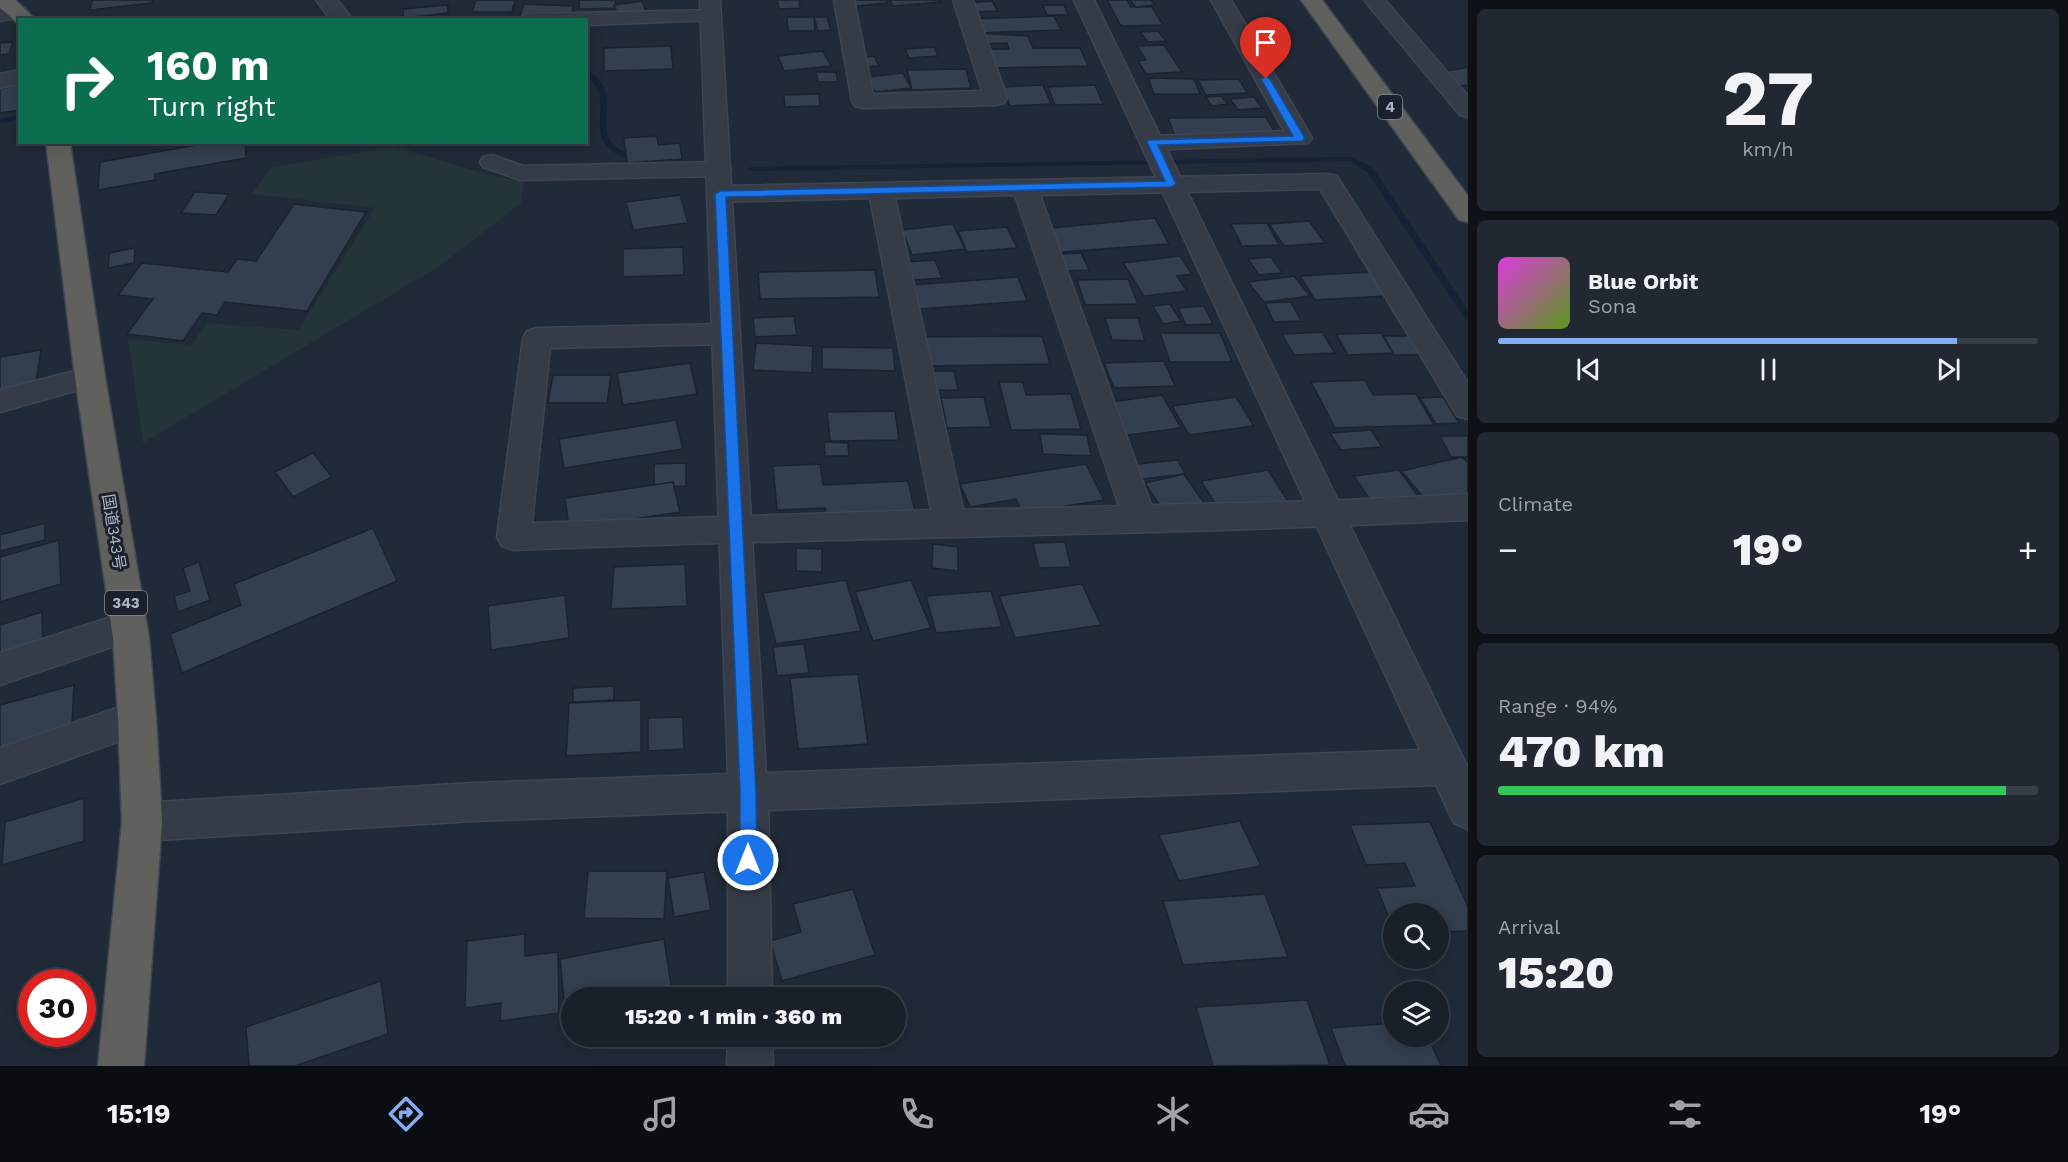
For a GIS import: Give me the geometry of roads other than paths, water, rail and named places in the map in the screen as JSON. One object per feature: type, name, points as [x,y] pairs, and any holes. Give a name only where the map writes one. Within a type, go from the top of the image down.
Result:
[{"type":"highway","name":"4","points":[[1311,0],[1468,214]]},
{"type":"highway","name":"国道343号","points":[[58,144],[90,377],[129,626],[137,718],[142,822],[121,1066]]},
{"type":"street","points":[[326,0],[341,18]]},
{"type":"street","points":[[844,0],[863,101],[996,98],[963,0]]},
{"type":"street","points":[[1084,0],[1328,514],[1458,767],[1468,810]]},
{"type":"street","points":[[1152,142],[1300,138],[1221,0]]},
{"type":"street","points":[[1374,0],[1468,110]]},
{"type":"street","points":[[561,18],[710,8],[748,792],[750,987]]},
{"type":"street","points":[[0,81],[18,76]]},
{"type":"street","points":[[492,162],[520,173],[881,191],[1328,181],[1468,408]]},
{"type":"street","points":[[1025,188],[1139,518]]},
{"type":"street","points":[[881,191],[950,523]]},
{"type":"street","points":[[726,334],[537,338],[514,537],[736,528],[1328,514],[1468,507]]},
{"type":"street","points":[[0,401],[90,377]]},
{"type":"street","points":[[0,669],[129,626]]},
{"type":"street","points":[[0,766],[137,718]]},
{"type":"street","points":[[142,822],[473,802],[1458,767]]},
{"type":"street","points":[[750,1047],[750,1066]]},
{"type":"waterway","points":[[588,73],[597,80],[603,89],[605,98],[603,127],[610,145],[639,160]]},
{"type":"waterway","points":[[0,121],[18,117]]},
{"type":"waterway","points":[[751,169],[1352,159],[1370,170],[1468,317]]}]
